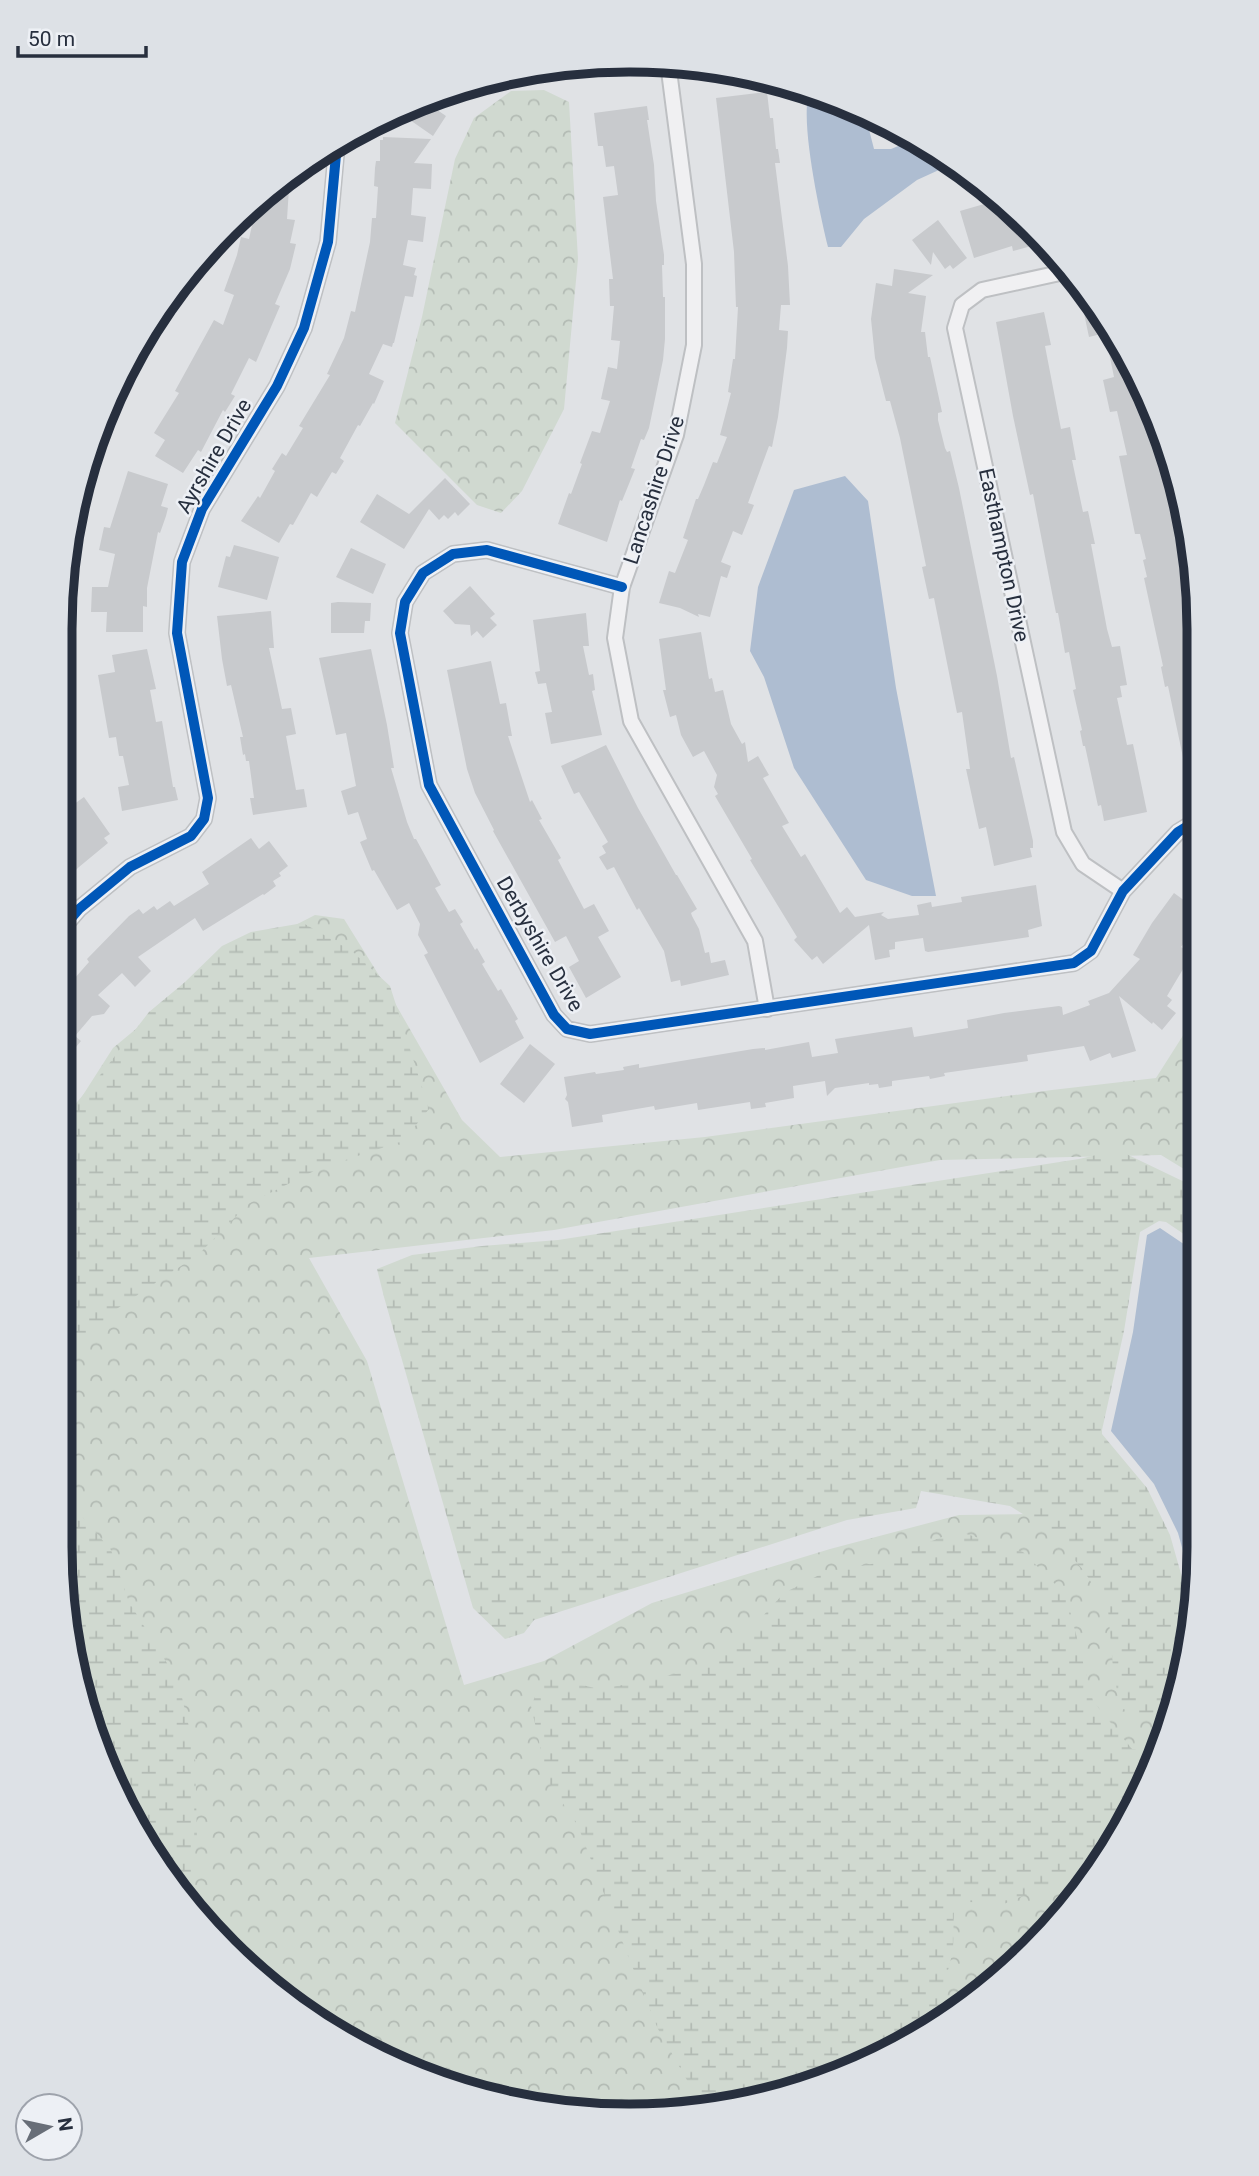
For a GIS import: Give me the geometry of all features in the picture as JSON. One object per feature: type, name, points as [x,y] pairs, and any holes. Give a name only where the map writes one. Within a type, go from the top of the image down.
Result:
[{"type":"street","name":"Lancashire Drive","points":[[669,73],[694,264],[694,345],[677,435],[622,587],[615,638],[631,721],[755,941],[767,1009]]},
{"type":"street","name":"Ayrshire Drive","points":[[72,917],[130,867],[191,836],[204,819],[208,798],[177,633],[183,562],[202,509],[277,386],[304,328],[328,242],[336,156]]},
{"type":"street","name":"Easthampton Drive","points":[[1058,273],[982,290],[962,305],[954,328],[1064,832],[1083,864],[1123,891]]},
{"type":"street","name":"Derbyshire Drive","points":[[622,587],[487,550],[453,554],[423,573],[405,602],[400,633],[429,785],[554,1015],[567,1028],[590,1034],[1074,963],[1091,950],[1123,891],[1178,832],[1187,826]]},
{"type":"green space","points":[[544,90],[569,102],[578,259],[564,409],[522,491],[501,513],[477,505],[395,423],[422,317],[455,159],[474,118],[511,91]]},
{"type":"green space","points":[[315,915],[344,919],[462,1120],[500,1157],[705,1137],[1156,1078],[1187,1029],[1187,1171],[1161,1155],[940,1160],[554,1230],[309,1258],[367,1361],[464,1685],[544,1661],[652,1603],[830,1549],[959,1515],[1029,1514],[1096,1547],[1164,1704],[1158,1726],[1130,1793],[1113,1825],[1072,1886],[1024,1941],[969,1989],[908,2030],[876,2047],[809,2075],[774,2085],[738,2094],[666,2103],[593,2103],[557,2099],[521,2094],[450,2075],[383,2047],[351,2030],[290,1989],[262,1966],[235,1941],[187,1886],[146,1825],[114,1760],[101,1726],[82,1655],[73,1583],[72,1546],[72,1112],[113,1048],[206,971]]},
{"type":"green space","points":[[303,923],[352,951],[390,986],[429,1109],[403,1141],[318,1169],[248,1204],[199,1254],[115,1310],[72,1351],[72,1108],[149,1012],[222,946],[251,932]]},
{"type":"green space","points":[[1118,1150],[1187,1183],[1187,1236],[1166,1222],[1159,1221],[1140,1232],[1124,1331],[1102,1430],[1102,1434],[1147,1488],[1170,1535],[1185,1589],[1177,1655],[1159,1721],[1120,1708],[1113,1668],[1108,1609],[1084,1571],[1050,1531],[1010,1506],[921,1491],[916,1508],[847,1520],[534,1620],[524,1633],[505,1639],[473,1608],[377,1269],[412,1255],[558,1240],[1079,1159]]},
{"type":"green space","points":[[72,1505],[111,1550],[129,1602],[178,1681],[195,1752],[197,1839],[189,1889],[146,1825],[114,1760],[101,1726],[82,1655],[77,1619],[73,1583]]},
{"type":"green space","points":[[957,1531],[1023,1552],[1066,1595],[1093,1701],[1132,1749],[1149,1751],[1113,1825],[1092,1853],[1053,1883],[999,1906],[971,1902],[954,1905],[953,1951],[940,2001],[942,2008],[876,2047],[809,2075],[738,2094],[700,2099],[658,2029],[578,1826],[548,1781],[531,1706],[544,1676],[599,1689],[647,1681],[711,1665],[739,1642],[784,1593],[825,1572],[877,1563]]},
{"type":"water","points":[[807,101],[868,125],[874,149],[891,149],[904,144],[942,168],[917,180],[864,219],[841,247],[828,247],[808,141]]},
{"type":"water","points":[[845,476],[868,501],[896,688],[936,896],[912,896],[866,880],[794,768],[764,677],[750,651],[758,587],[794,490]]},
{"type":"water","points":[[1160,1228],[1187,1246],[1187,1564],[1178,1533],[1154,1484],[1111,1431],[1133,1332],[1147,1235]]},
{"type":"building","points":[[767,92],[780,163],[775,163],[788,266],[790,305],[781,305],[779,330],[788,331],[787,348],[772,447],[769,446],[748,503],[754,505],[742,535],[733,531],[721,562],[731,566],[727,578],[721,576],[710,617],[698,614],[699,617],[680,608],[659,603],[669,571],[675,573],[688,540],[683,538],[696,499],[713,462],[717,463],[727,437],[720,435],[731,393],[728,392],[735,359],[738,307],[716,98]]},
{"type":"building","points":[[647,106],[664,255],[662,265],[665,339],[649,428],[644,440],[641,439],[631,468],[635,469],[622,501],[620,500],[607,542],[558,524],[592,431],[600,433],[610,401],[601,399],[608,367],[617,369],[620,341],[611,340],[614,306],[610,306],[609,279],[613,279],[603,197],[618,195],[614,166],[606,167],[603,146],[598,146],[594,113]]},
{"type":"building","points":[[433,107],[446,116],[433,136],[407,118]]},
{"type":"building","points":[[383,137],[431,139],[414,163],[432,164],[431,189],[413,188],[411,215],[426,217],[423,242],[408,240],[403,265],[416,268],[413,297],[405,296],[394,343],[392,347],[383,344],[369,374],[384,381],[374,404],[360,426],[358,425],[340,458],[344,461],[336,474],[332,472],[317,497],[311,493],[279,543],[241,521],[258,496],[260,498],[282,453],[286,456],[303,428],[299,426],[330,375],[327,374],[344,338],[351,311],[355,312],[370,242],[372,218],[376,218],[378,187],[374,186],[375,168],[376,161],[380,161],[380,140],[383,140]]},
{"type":"building","points":[[289,188],[287,219],[295,220],[290,243],[296,244],[290,269],[275,304],[280,306],[256,362],[249,358],[231,394],[235,396],[225,412],[223,410],[201,452],[198,450],[183,473],[155,456],[165,440],[154,433],[179,393],[175,391],[214,320],[223,325],[234,295],[224,291],[241,237],[249,239],[254,218]]},
{"type":"building","points":[[988,203],[1034,245],[1013,251],[1012,246],[974,258],[960,211]]},
{"type":"building","points":[[938,220],[967,258],[953,269],[950,265],[945,269],[933,252],[931,265],[912,240]]},
{"type":"building","points":[[894,269],[933,275],[908,293],[926,296],[921,332],[925,332],[928,357],[942,412],[938,413],[938,420],[945,448],[947,452],[950,451],[959,488],[1011,758],[1014,757],[1033,841],[1033,848],[1030,848],[1032,857],[994,866],[986,827],[979,829],[966,769],[970,769],[962,712],[957,713],[934,598],[929,599],[922,567],[926,566],[900,438],[890,401],[886,401],[875,358],[871,319],[876,283],[892,286]]},
{"type":"building","points":[[1082,304],[1102,334],[1089,337]]},
{"type":"building","points":[[1044,312],[1051,345],[1045,346],[1061,429],[1070,427],[1076,460],[1072,460],[1083,512],[1088,511],[1095,544],[1091,544],[1107,629],[1112,647],[1120,646],[1127,685],[1120,686],[1122,697],[1117,698],[1127,745],[1133,744],[1147,812],[1104,821],[1083,746],[1069,652],[1065,653],[1056,613],[1033,494],[1030,495],[1013,416],[996,322]]},
{"type":"building","points":[[163,324],[166,326],[151,349],[148,347]]},
{"type":"building","points":[[1107,341],[1145,416],[1158,450],[1177,521],[1186,593],[1187,776],[1168,686],[1165,687],[1144,578],[1147,577],[1143,560],[1146,559],[1140,534],[1135,534],[1119,456],[1127,455],[1117,411],[1110,412],[1103,380],[1114,377]]},
{"type":"building","points":[[128,471],[168,484],[161,506],[168,508],[160,533],[158,532],[147,588],[147,607],[143,606],[143,632],[106,632],[107,612],[91,612],[92,587],[108,587],[115,554],[99,550],[104,527],[110,528]]},
{"type":"building","points":[[445,478],[470,504],[458,516],[455,512],[448,519],[444,515],[439,520],[429,509],[404,549],[360,522],[377,494],[409,514]]},
{"type":"building","points":[[234,545],[279,557],[267,600],[218,587],[226,556],[230,557]]},
{"type":"building","points":[[351,548],[386,564],[373,594],[336,577]]},
{"type":"building","points":[[470,586],[495,614],[490,618],[497,625],[483,638],[477,631],[471,636],[470,625],[455,624],[443,611]]},
{"type":"building","points":[[331,603],[371,603],[370,621],[365,621],[364,633],[331,633]]},
{"type":"building","points":[[271,611],[274,648],[269,648],[282,709],[291,708],[296,734],[286,736],[296,790],[304,789],[307,807],[253,815],[250,798],[254,798],[249,761],[246,761],[245,754],[243,755],[240,737],[243,737],[231,685],[227,686],[217,616]]},
{"type":"building","points":[[586,613],[589,646],[583,646],[589,675],[593,674],[595,690],[592,691],[602,735],[551,744],[545,713],[552,712],[546,683],[538,684],[535,672],[540,671],[533,620]]},
{"type":"building","points":[[701,632],[709,679],[712,678],[715,692],[723,690],[731,724],[742,744],[745,742],[748,762],[758,756],[769,775],[763,778],[789,823],[782,826],[801,857],[805,854],[840,913],[847,907],[855,917],[884,912],[881,915],[888,919],[919,915],[917,905],[931,902],[932,907],[962,902],[961,897],[1036,885],[1042,926],[1028,930],[1029,937],[928,952],[925,951],[923,938],[895,942],[895,949],[889,950],[890,957],[875,960],[869,925],[823,964],[817,956],[812,960],[794,940],[797,937],[715,796],[718,794],[714,787],[717,775],[704,751],[693,757],[681,735],[676,715],[670,717],[663,690],[666,690],[659,639]]},
{"type":"building","points":[[147,649],[156,689],[150,690],[156,722],[162,721],[173,787],[178,800],[122,811],[118,787],[129,785],[116,737],[109,738],[98,675],[115,672],[112,655]]},
{"type":"building","points":[[371,649],[387,725],[394,768],[391,768],[407,822],[441,885],[435,888],[449,912],[455,909],[463,922],[460,924],[485,962],[482,964],[498,991],[501,989],[518,1019],[515,1021],[524,1038],[480,1063],[424,955],[428,953],[418,935],[420,924],[409,903],[397,910],[374,870],[372,871],[360,842],[367,839],[358,812],[348,815],[341,791],[356,786],[346,733],[336,735],[319,658]]},
{"type":"building","points":[[491,661],[500,704],[506,703],[512,736],[508,736],[530,802],[532,800],[542,819],[539,820],[561,858],[558,860],[584,909],[594,904],[609,931],[598,937],[621,977],[586,998],[569,967],[579,961],[566,936],[555,942],[493,831],[467,769],[447,670]]},
{"type":"building","points":[[606,745],[638,808],[697,909],[691,913],[699,929],[705,953],[709,952],[711,963],[725,960],[729,975],[681,986],[680,980],[671,982],[664,951],[639,908],[637,910],[614,867],[607,870],[599,857],[606,853],[602,846],[608,842],[579,792],[574,794],[561,766]]},
{"type":"building","points":[[84,797],[110,834],[104,838],[108,843],[72,874],[72,806]]},
{"type":"building","points":[[251,838],[259,849],[269,841],[288,866],[279,873],[281,876],[273,881],[276,886],[264,895],[203,931],[195,918],[138,957],[151,971],[135,987],[122,973],[98,995],[110,1006],[104,1014],[92,1016],[75,1036],[81,1041],[72,1052],[72,981],[89,962],[87,959],[139,909],[143,914],[154,906],[157,910],[170,901],[174,906],[209,884],[202,872]]},
{"type":"building","points":[[1174,893],[1187,902],[1187,939],[1181,947],[1187,951],[1187,962],[1167,996],[1172,1000],[1167,1006],[1176,1013],[1162,1030],[1119,996],[1136,1051],[1112,1058],[1110,1053],[1090,1061],[1084,1046],[1027,1055],[1028,1061],[944,1073],[945,1076],[930,1079],[929,1076],[892,1081],[892,1086],[879,1088],[878,1084],[869,1083],[835,1088],[827,1096],[825,1081],[793,1086],[794,1098],[765,1103],[766,1107],[751,1109],[750,1102],[698,1110],[697,1103],[655,1110],[654,1106],[602,1115],[603,1122],[572,1127],[568,1102],[565,1099],[567,1095],[564,1077],[624,1070],[623,1067],[639,1064],[639,1068],[809,1042],[812,1057],[838,1053],[835,1039],[912,1027],[914,1037],[968,1028],[967,1020],[1059,1006],[1062,1007],[1063,1015],[1090,1005],[1088,1001],[1109,993],[1140,959],[1133,955]]},
{"type":"building","points":[[530,1044],[555,1064],[524,1103],[500,1084]]},
{"type":"cycle path","points":[[72,917],[130,867],[191,836],[204,819],[208,798],[177,633],[182,562],[202,509],[277,386],[304,328],[328,242],[336,156]]},
{"type":"cycle path","points":[[622,587],[487,550],[453,554],[423,573],[405,602],[400,633],[429,785],[554,1015],[567,1029],[590,1034],[1074,963],[1091,951],[1123,891],[1178,832],[1187,826]]}]
